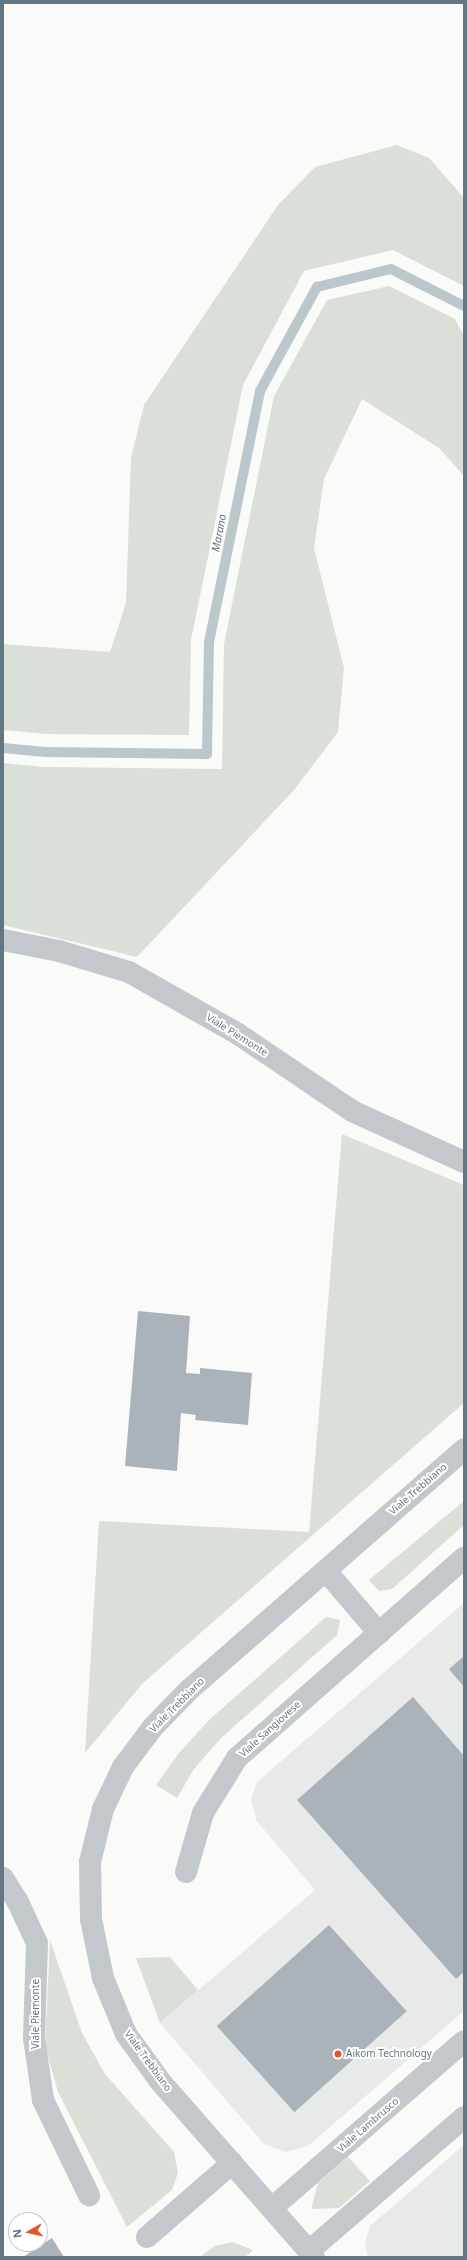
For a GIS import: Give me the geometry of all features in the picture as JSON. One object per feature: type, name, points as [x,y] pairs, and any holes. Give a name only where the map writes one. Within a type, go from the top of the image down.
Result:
[{"type":"street","name":"Viale Piemonte","points":[[3,940],[59,951],[129,972],[238,1034],[352,1111],[462,1162]]},
{"type":"street","name":"Viale Trebbiano","points":[[312,2254],[160,2081],[126,2034],[103,1978],[91,1919],[90,1862],[103,1809],[123,1767],[153,1726],[189,1690],[464,1449]]},
{"type":"street","name":"Viale Sangiovese","points":[[186,1872],[203,1813],[237,1758],[464,1558]]},
{"type":"street","points":[[326,1571],[379,1633]]},
{"type":"street","name":"Viale Piemonte","points":[[3,1878],[17,1900],[37,1943],[34,2038],[43,2100],[89,2195]]},
{"type":"street","name":"Viale Lambrusco","points":[[272,2208],[464,2041]]},
{"type":"street","points":[[312,2254],[464,2117]]},
{"type":"street","points":[[147,2237],[232,2163]]},
{"type":"shaded area","points":[[397,145],[429,158],[464,198],[464,286],[393,250],[304,271],[243,385],[191,640],[189,735],[46,734],[3,730],[3,644],[110,652],[126,603],[131,458],[144,405],[278,205],[315,167]]},
{"type":"shaded area","points":[[389,286],[455,319],[464,336],[464,476],[439,448],[362,399],[324,479],[314,548],[344,668],[338,732],[294,790],[137,957],[3,925],[3,763],[44,767],[222,769],[224,644],[274,396],[327,300]]},
{"type":"shaded area","points":[[342,1134],[464,1185],[464,1403],[142,1684],[85,1753],[99,1521],[309,1532]]},
{"type":"shaded area","points":[[464,1501],[464,1525],[392,1589],[379,1591],[369,1580]]},
{"type":"shaded area","points":[[464,1603],[464,2011],[308,2146],[285,2152],[264,2144],[160,2023],[315,1890],[256,1820],[251,1799],[257,1782]]},
{"type":"shaded area","points":[[326,1617],[340,1620],[337,1635],[221,1738],[194,1769],[177,1798],[156,1785],[179,1753],[209,1720]]},
{"type":"shaded area","points":[[50,1940],[82,2033],[105,2074],[174,2152],[178,2173],[172,2190],[127,2227],[58,2092],[45,2046]]},
{"type":"shaded area","points":[[170,1957],[198,1990],[160,2023],[136,1958]]},
{"type":"shaded area","points":[[464,2145],[464,2257],[368,2257],[365,2243],[370,2226]]},
{"type":"shaded area","points":[[348,2157],[370,2181],[339,2208],[311,2209],[318,2183]]},
{"type":"shaded area","points":[[233,2242],[253,2250],[245,2257],[200,2257],[214,2246]]},
{"type":"building","points":[[138,1311],[190,1316],[186,1373],[200,1374],[200,1368],[252,1373],[248,1425],[195,1420],[196,1415],[181,1413],[177,1471],[125,1466]]},
{"type":"building","points":[[464,1656],[464,1687],[449,1669]]},
{"type":"building","points":[[413,1697],[464,1756],[464,1972],[456,1979],[297,1800]]},
{"type":"building","points":[[329,1925],[407,2011],[294,2112],[217,2026]]},
{"type":"building","points":[[52,2238],[64,2257],[23,2257],[31,2252],[48,2252],[48,2241]]},
{"type":"waterway","name":"Marano","points":[[3,748],[45,752],[207,754],[209,642],[260,391],[317,287],[391,269],[464,306]]},
{"type":"place","name":"Aikom Technology","points":[[338,2054]]}]
